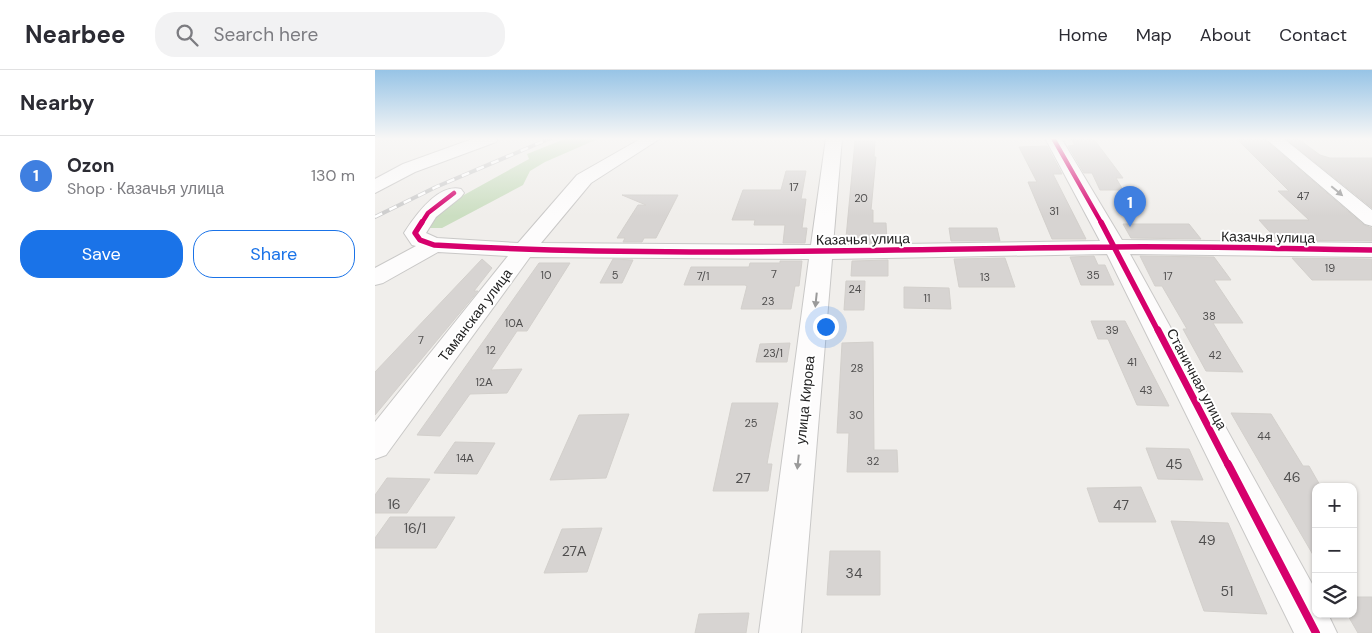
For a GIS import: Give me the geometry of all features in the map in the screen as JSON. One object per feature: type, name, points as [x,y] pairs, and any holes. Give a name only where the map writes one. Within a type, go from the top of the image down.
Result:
[{"type":"street","points":[[375,187],[419,164]]},
{"type":"street","name":"Таманская улица","points":[[375,446],[525,250],[584,179],[609,164]]},
{"type":"street","name":"улица Кирова","points":[[780,633],[831,164]]},
{"type":"street","name":"Станичная улица","points":[[1068,164],[1114,247],[1316,633]]},
{"type":"street","points":[[1305,164],[1372,220]]},
{"type":"street","points":[[434,245],[420,240],[415,233],[428,213],[454,193]]},
{"type":"street","points":[[375,278],[434,245]]},
{"type":"street","name":"Казачья улица","points":[[434,245],[525,250],[821,252],[1114,247],[1372,250]]},
{"type":"green space","points":[[519,164],[541,164],[530,171],[523,185],[442,228],[424,228],[453,201]]},
{"type":"building","points":[[853,164],[875,164],[871,210],[873,210],[873,223],[886,223],[887,242],[853,243],[854,238],[846,238]]},
{"type":"building","points":[[1028,164],[1057,164],[1062,174],[1053,174],[1086,239],[1052,239],[1028,182],[1037,182]]},
{"type":"building","points":[[1079,164],[1113,164],[1123,178],[1116,178],[1123,190],[1100,190],[1092,173],[1084,173]]},
{"type":"building","points":[[1262,164],[1294,164],[1364,225],[1372,228],[1372,241],[1277,240],[1259,220],[1309,220],[1278,191],[1289,191]]},
{"type":"building","points":[[1318,164],[1372,164],[1372,208]]},
{"type":"building","points":[[786,171],[806,171],[801,199],[806,199],[802,228],[807,228],[805,243],[783,243],[785,225],[754,225],[755,220],[732,220],[743,190],[781,190]]},
{"type":"building","points":[[622,195],[678,195],[656,238],[644,238],[642,242],[623,242],[625,238],[617,238],[638,205],[646,205]]},
{"type":"building","points":[[1123,224],[1189,224],[1201,239],[1131,238]]},
{"type":"building","points":[[949,228],[997,228],[1000,241],[951,241]]},
{"type":"building","points":[[1094,256],[1098,265],[1105,265],[1114,285],[1081,285],[1070,257]]},
{"type":"building","points":[[1140,256],[1214,257],[1231,280],[1214,280],[1243,323],[1213,323],[1243,372],[1206,371],[1183,329],[1187,329],[1162,286],[1155,286]]},
{"type":"building","points":[[1005,258],[1015,287],[959,287],[954,259]]},
{"type":"building","points":[[1292,258],[1372,259],[1372,280],[1312,280]]},
{"type":"building","points":[[482,259],[492,268],[474,291],[478,291],[375,415],[375,372]]},
{"type":"building","points":[[613,259],[633,260],[622,283],[600,283]]},
{"type":"building","points":[[888,260],[888,276],[851,276],[852,261]]},
{"type":"building","points":[[780,261],[802,261],[799,286],[795,286],[791,309],[741,309],[747,286],[745,285],[684,285],[691,267],[749,267],[750,263],[780,263]]},
{"type":"building","points":[[539,263],[570,263],[527,331],[517,331],[491,370],[522,369],[507,393],[470,394],[440,436],[417,435]]},
{"type":"building","points":[[846,281],[865,281],[864,310],[844,310]]},
{"type":"building","points":[[904,287],[949,288],[951,309],[904,308]]},
{"type":"building","points":[[1091,321],[1125,321],[1169,406],[1137,405],[1108,339],[1098,339]]},
{"type":"building","points":[[873,342],[874,450],[897,450],[898,472],[847,472],[849,433],[837,433],[842,343]]},
{"type":"building","points":[[790,343],[787,362],[756,362],[760,344]]},
{"type":"building","points":[[732,403],[778,403],[767,464],[772,464],[768,491],[713,491]]},
{"type":"building","points":[[1231,413],[1271,414],[1303,466],[1309,466],[1319,483],[1312,483],[1312,553]]},
{"type":"building","points":[[629,414],[606,478],[550,480],[579,415]]},
{"type":"building","points":[[455,442],[495,443],[477,474],[434,473]]},
{"type":"building","points":[[1146,448],[1189,449],[1203,480],[1158,479]]},
{"type":"building","points":[[387,478],[430,479],[407,513],[375,513],[375,495]]},
{"type":"building","points":[[1141,487],[1156,522],[1099,522],[1087,488]]},
{"type":"building","points":[[390,517],[455,517],[436,548],[375,548],[375,538]]},
{"type":"building","points":[[1171,521],[1228,523],[1267,614],[1204,611]]},
{"type":"building","points":[[602,528],[587,572],[544,573],[562,529]]},
{"type":"building","points":[[830,551],[880,551],[880,595],[827,595]]},
{"type":"building","points":[[1357,597],[1372,597],[1372,633],[1358,633],[1349,618],[1357,618]]},
{"type":"building","points":[[749,613],[746,633],[695,633],[699,614]]},
{"type":"railway","points":[[375,217],[436,187],[489,164]]},
{"type":"cycle path","points":[[1068,164],[1113,244],[1316,633]]},
{"type":"cycle path","points":[[454,193],[428,213],[415,233],[420,240],[434,245],[524,250],[821,252],[1114,247],[1372,250]]},
{"type":"place","name":"Ozon","points":[[1130,227]]}]
